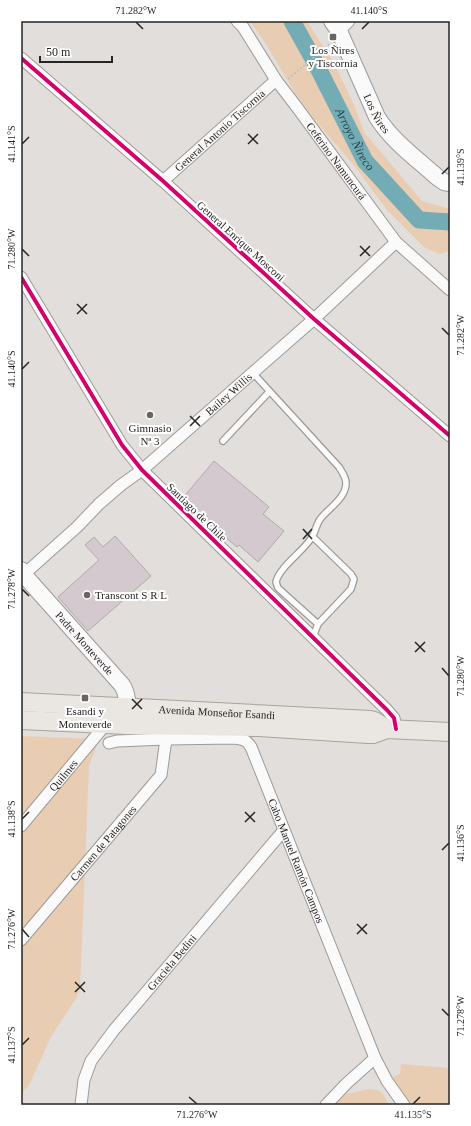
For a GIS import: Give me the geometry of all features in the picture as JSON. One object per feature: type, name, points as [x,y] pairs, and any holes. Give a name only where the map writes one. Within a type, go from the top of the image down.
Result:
[{"type":"main road","name":"Avenida Monseñor Esandi","points":[[21,702],[127,707],[165,724]]},
{"type":"main road","name":"Avenida Monseñor Esandi","points":[[21,720],[127,725],[370,720],[392,729],[450,732]]},
{"type":"street","name":"Ceferino Namuncurá","points":[[236,21],[243,26],[276,80],[396,242],[450,290]]},
{"type":"street","name":"Los Ñires","points":[[340,24],[377,117],[383,126],[437,177],[444,182],[450,183]]},
{"type":"street","name":"General Enrique Mosconi","points":[[21,58],[163,181],[314,319],[450,436]]},
{"type":"street","name":"General Antonio Tiscornia","points":[[163,181],[276,80]]},
{"type":"street","name":"Bailey Willis","points":[[22,574],[77,527],[120,485],[142,470],[314,319],[396,242]]},
{"type":"street","name":"Santiago de Chile","points":[[21,277],[122,445],[142,470],[387,710],[394,718],[392,729]]},
{"type":"street","name":"Padre Monteverde","points":[[22,574],[122,685],[126,691],[127,725]]},
{"type":"street","name":"Quilmes","points":[[21,826],[106,724]]},
{"type":"street","name":"Cabo Manuel Ramón Campos","points":[[109,743],[165,724],[246,740],[251,747],[375,1058],[387,1081],[404,1105]]},
{"type":"street","name":"Carmen de Patagones","points":[[21,940],[161,775],[165,724]]},
{"type":"street","name":"Graciela Bedini","points":[[81,1105],[84,1080],[90,1062],[114,1030],[284,830]]},
{"type":"street","points":[[326,1105],[347,1083],[375,1058]]},
{"type":"lane","points":[[253,373],[345,476],[345,490],[341,497],[322,517],[316,526],[313,537],[279,574],[276,582],[278,588],[318,624]]},
{"type":"lane","points":[[223,441],[269,392]]},
{"type":"lane","points":[[313,537],[352,574],[354,579],[351,589],[318,624],[313,638]]},
{"type":"path","points":[[292,76],[326,48]]},
{"type":"shaded area","points":[[250,21],[307,21],[336,67],[355,107],[364,132],[422,201],[450,209],[450,251],[439,254],[424,247],[387,210],[356,168],[315,120],[295,93],[266,44]]},
{"type":"shaded area","points":[[21,736],[95,739],[97,745],[89,766],[80,989],[77,997],[52,1035],[29,1085],[21,1094]]},
{"type":"shaded area","points":[[401,1064],[450,1068],[450,1105],[408,1105],[390,1078],[400,1074]]},
{"type":"shaded area","points":[[368,1089],[382,1092],[389,1105],[334,1105],[343,1095]]},
{"type":"building","points":[[214,461],[269,507],[263,514],[284,531],[258,562],[239,545],[237,547],[182,499]]},
{"type":"building","points":[[115,536],[151,576],[88,631],[58,597],[99,560],[85,545],[94,537],[103,547]]},
{"type":"waterway","name":"Arroyo Ñireco","points":[[292,21],[316,64],[365,161],[419,220],[450,222]]},
{"type":"cycle path","points":[[21,58],[163,181],[314,319],[450,436]]},
{"type":"cycle path","points":[[21,277],[122,445],[142,470],[387,710],[394,718],[396,729]]},
{"type":"place","name":"Los Ñires y Tiscornia","points":[[333,37]]},
{"type":"place","name":"Gimnasio Nª 3","points":[[150,415]]},
{"type":"place","name":"Transcont S R L","points":[[87,595]]},
{"type":"place","name":"Esandi y Monteverde","points":[[85,698]]}]
